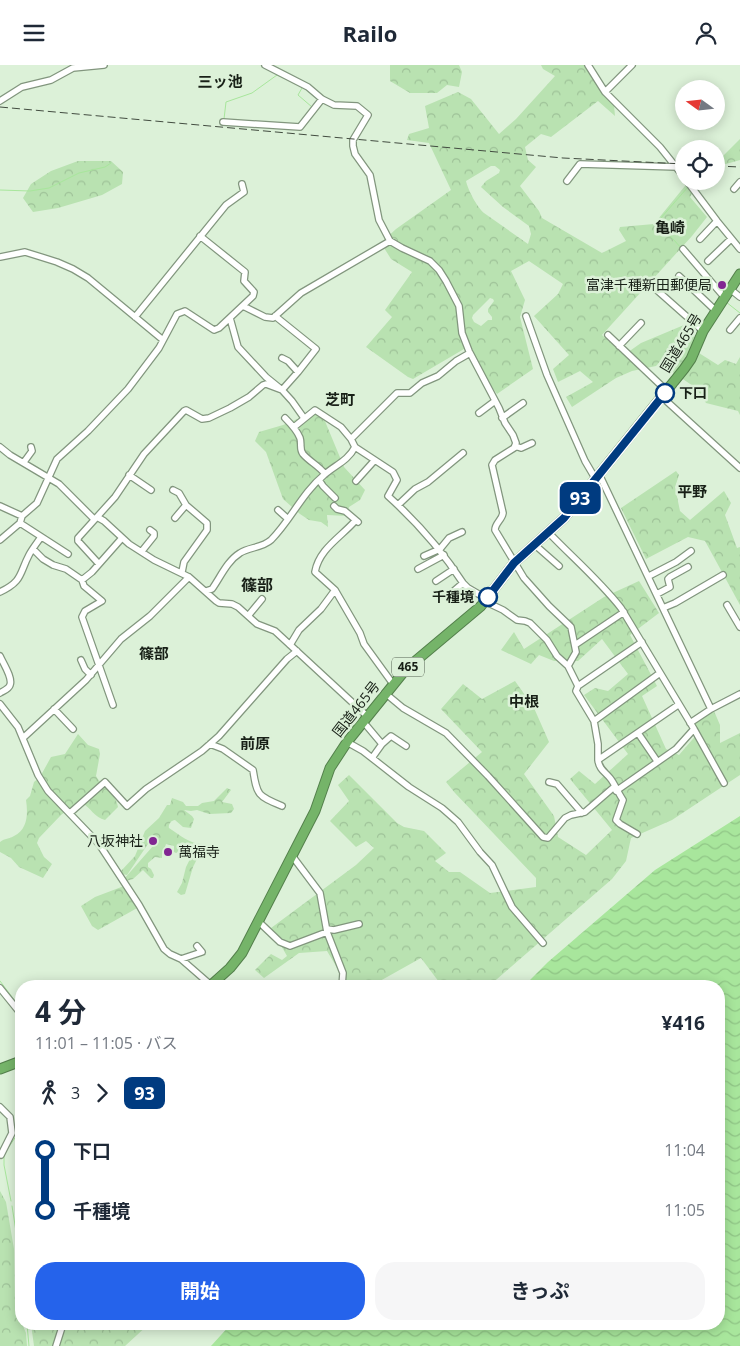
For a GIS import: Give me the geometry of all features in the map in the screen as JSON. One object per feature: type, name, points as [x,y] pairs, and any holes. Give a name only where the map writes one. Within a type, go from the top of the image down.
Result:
[{"type":"highway","name":"国道465号","points":[[217,980],[242,953],[259,922],[316,811],[330,768],[347,742],[367,721],[385,693],[406,669],[486,600],[514,563],[564,518],[691,359],[703,331],[740,274]]},
{"type":"highway","points":[[0,1069],[15,1063]]},
{"type":"street","points":[[0,101],[22,87],[51,79],[73,68],[104,65]]},
{"type":"street","points":[[265,65],[308,87],[322,99],[334,105],[357,106],[368,115],[353,140],[352,147],[370,175],[379,220],[390,241],[430,261],[439,270],[459,306],[462,333],[470,353],[502,418],[513,435],[515,446],[512,451],[495,460],[492,465],[503,513],[495,530],[524,577],[549,606],[571,627],[576,652],[568,666]]},
{"type":"street","points":[[588,65],[605,92],[675,165]]},
{"type":"street","points":[[605,92],[632,65]]},
{"type":"street","points":[[223,122],[300,127],[322,99]]},
{"type":"street","points":[[567,181],[580,164],[675,167]]},
{"type":"street","points":[[734,189],[740,182]]},
{"type":"street","points":[[135,317],[226,205],[244,192],[242,184]]},
{"type":"street","points":[[694,190],[740,249]]},
{"type":"street","points":[[700,239],[717,221]]},
{"type":"street","points":[[0,540],[19,527],[22,517],[37,503],[57,459],[88,431],[128,389],[159,348],[177,314],[185,311],[197,317],[214,330],[253,296],[254,292],[244,281],[245,272],[200,236]]},
{"type":"street","points":[[708,261],[731,239]]},
{"type":"street","points":[[243,306],[271,319],[301,293],[390,241]]},
{"type":"street","points":[[0,257],[24,248],[58,261],[88,278],[163,340]]},
{"type":"street","points":[[683,249],[725,298]]},
{"type":"street","points":[[679,276],[716,311]]},
{"type":"street","points":[[650,284],[703,331]]},
{"type":"street","points":[[730,289],[740,297]]},
{"type":"street","points":[[275,316],[316,349],[282,390]]},
{"type":"street","points":[[526,316],[547,375],[585,461],[597,476],[649,577],[710,709]]},
{"type":"street","points":[[230,318],[238,347],[266,377],[282,390],[304,418]]},
{"type":"street","points":[[730,330],[740,318]]},
{"type":"street","points":[[620,346],[641,323]]},
{"type":"street","points":[[608,335],[664,394],[740,468]]},
{"type":"street","points":[[351,439],[397,393],[410,393],[422,383],[438,376],[456,361],[470,353]]},
{"type":"street","points":[[282,358],[288,361],[298,372]]},
{"type":"street","points":[[99,564],[77,540],[115,497],[144,453],[186,410],[202,419],[209,418],[249,397],[263,385],[266,384],[282,390]]},
{"type":"street","points":[[479,413],[495,401]]},
{"type":"street","points":[[502,418],[523,403]]},
{"type":"street","points":[[294,427],[315,410],[341,427],[355,447],[374,461],[394,472],[396,476],[395,484],[388,496],[411,516],[440,549],[468,588],[516,620],[530,623],[547,640],[557,656],[568,666],[578,686]]},
{"type":"street","points":[[285,418],[300,437],[300,448],[304,454],[325,474]]},
{"type":"street","points":[[515,446],[521,448],[532,443]]},
{"type":"street","points":[[24,462],[32,451],[31,447]]},
{"type":"street","points":[[206,591],[212,589],[233,558],[241,552],[259,547],[269,541],[288,519],[302,498],[325,474],[347,458],[355,447]]},
{"type":"street","points":[[0,448],[60,484],[79,498],[95,518],[104,521],[122,538],[142,551],[168,567],[182,572],[219,603],[228,602],[257,624],[275,631],[367,721],[382,744]]},
{"type":"street","points":[[398,505],[415,489],[428,482],[464,453]]},
{"type":"street","points":[[356,481],[374,461]]},
{"type":"street","points":[[129,475],[151,490]]},
{"type":"street","points":[[319,480],[335,498]]},
{"type":"street","points":[[173,490],[179,493],[186,505],[206,523],[208,528],[184,562],[182,572]]},
{"type":"street","points":[[175,518],[186,505]]},
{"type":"street","points":[[0,506],[22,517]]},
{"type":"street","points":[[334,506],[345,511],[357,522],[329,545],[322,555],[316,572],[335,590],[364,643],[393,684]]},
{"type":"street","points":[[278,510],[288,519]]},
{"type":"street","points":[[19,527],[40,537],[68,555]]},
{"type":"street","points":[[142,551],[155,535],[150,531]]},
{"type":"street","points":[[424,556],[440,549],[449,538],[462,532]]},
{"type":"street","points":[[549,533],[608,591],[624,612],[724,783]]},
{"type":"street","points":[[0,592],[13,585],[20,577],[40,537]]},
{"type":"street","points":[[82,580],[122,538]]},
{"type":"street","points":[[535,545],[559,565]]},
{"type":"street","points":[[33,549],[43,559],[53,565],[66,569],[82,580],[84,586],[102,601],[85,611],[82,615],[114,705]]},
{"type":"street","points":[[649,577],[691,551]]},
{"type":"street","points":[[418,569],[444,555]]},
{"type":"street","points":[[657,594],[670,587],[668,579],[670,577],[688,567]]},
{"type":"street","points":[[436,581],[454,569]]},
{"type":"street","points":[[663,608],[723,575]]},
{"type":"street","points":[[23,738],[91,675],[121,639],[150,616],[189,577]]},
{"type":"street","points":[[444,595],[449,595],[463,583]]},
{"type":"street","points":[[290,645],[299,630],[321,609],[335,590]]},
{"type":"street","points":[[248,616],[262,599]]},
{"type":"street","points":[[727,605],[740,627]]},
{"type":"street","points":[[575,645],[624,612]]},
{"type":"street","points":[[637,834],[616,820],[623,800],[610,778],[601,769],[598,760],[598,744],[594,721],[576,693],[578,686],[642,642]]},
{"type":"street","points":[[70,813],[105,782],[127,806],[146,789],[219,737],[287,659],[297,651]]},
{"type":"street","points":[[0,656],[10,679],[10,684],[9,688],[0,693]]},
{"type":"street","points":[[81,660],[85,669],[91,675]]},
{"type":"street","points":[[594,721],[660,673]]},
{"type":"street","points":[[385,693],[403,708],[446,733],[543,837],[548,838],[565,818],[585,812],[615,789],[680,745],[694,729]]},
{"type":"street","points":[[690,723],[710,709],[740,694]]},
{"type":"street","points":[[0,704],[12,719],[23,738],[38,775],[48,791],[107,854],[164,949],[181,959],[204,980]]},
{"type":"street","points":[[598,760],[678,705]]},
{"type":"street","points":[[54,709],[73,729]]},
{"type":"street","points":[[638,733],[657,761]]},
{"type":"street","points":[[372,758],[382,744],[392,736],[406,746]]},
{"type":"street","points":[[347,742],[372,758],[408,787],[442,808],[458,822],[492,865],[512,907],[543,943]]},
{"type":"street","points":[[210,744],[223,749],[253,770],[257,791],[261,797],[282,807]]},
{"type":"street","points":[[549,782],[557,784],[582,813]]},
{"type":"street","points":[[293,857],[320,893],[327,931],[343,973],[342,980]]},
{"type":"street","points":[[259,922],[280,942],[290,946],[327,931],[359,924]]},
{"type":"street","points":[[181,959],[202,952],[197,946]]},
{"type":"street","points":[[0,988],[15,1007]]},
{"type":"street","points":[[0,1107],[10,1117],[12,1133],[1,1155]]},
{"type":"street","points":[[56,1346],[61,1330]]},
{"type":"green space","points":[[390,65],[459,65],[462,72],[459,87],[447,85],[437,93],[410,93],[390,81]]},
{"type":"green space","points":[[541,65],[587,65],[614,105],[615,116],[598,101],[551,137],[541,134],[525,147],[528,160],[536,167],[520,186],[542,218],[602,253],[626,241],[619,230],[620,227],[654,224],[682,190],[695,190],[690,197],[707,217],[602,335],[624,355],[641,343],[684,325],[696,330],[691,348],[718,365],[725,360],[736,364],[740,357],[740,415],[738,411],[706,403],[696,388],[671,371],[683,355],[672,349],[656,366],[632,371],[616,378],[572,407],[566,397],[593,382],[580,371],[558,382],[553,369],[569,355],[534,316],[558,294],[563,284],[529,261],[511,271],[525,300],[520,317],[533,369],[497,394],[464,349],[413,379],[366,347],[392,317],[385,310],[412,272],[391,259],[381,243],[396,229],[451,190],[429,143],[407,140],[409,134],[429,128],[425,106],[458,92],[471,99],[499,134],[516,119],[555,76],[543,69]],"holes":[[[491,166],[495,166],[500,170],[499,173],[486,181],[481,187],[503,207],[529,226],[531,234],[528,244],[484,213],[471,193],[466,181]],[[490,298],[494,301],[488,309],[492,320],[488,320],[481,326],[474,322],[473,315]]]},
{"type":"green space","points":[[740,139],[740,160],[725,164],[725,154]]},
{"type":"green space","points":[[78,161],[111,161],[123,172],[122,184],[102,195],[58,208],[33,212],[23,198],[31,184],[51,171]]},
{"type":"green space","points":[[314,412],[322,414],[344,467],[365,490],[360,500],[349,507],[347,516],[327,515],[328,527],[321,522],[309,520],[283,499],[266,452],[255,441],[259,432],[283,425]]},
{"type":"green space","points":[[676,471],[679,475],[675,487],[680,511],[690,520],[724,491],[731,503],[725,515],[737,548],[740,547],[740,605],[705,541],[688,537],[646,559],[621,508]]},
{"type":"green space","points":[[639,581],[659,613],[630,635],[657,686],[642,696],[666,749],[679,755],[698,733],[694,727],[697,721],[714,711],[720,725],[720,743],[740,733],[740,775],[672,820],[631,838],[626,861],[612,879],[496,980],[438,980],[421,958],[382,980],[344,980],[327,951],[299,953],[264,978],[255,970],[271,954],[282,960],[287,956],[271,928],[356,865],[374,848],[366,841],[356,847],[330,821],[349,801],[338,785],[349,775],[397,823],[404,827],[424,831],[446,853],[435,861],[449,872],[460,872],[490,893],[536,887],[536,878],[446,782],[482,752],[441,709],[463,684],[482,699],[515,681],[534,708],[549,742],[524,774],[554,816],[558,837],[586,855],[612,830],[570,779],[579,771],[595,784],[628,754],[584,695],[595,688],[608,691],[628,674],[602,639],[578,661],[554,661],[539,655],[531,664],[501,650],[514,632],[524,649],[604,597]]},
{"type":"green space","points":[[78,734],[88,745],[99,749],[100,754],[96,776],[115,798],[118,807],[105,820],[98,817],[81,802],[78,802],[61,815],[39,838],[37,843],[44,857],[52,864],[43,878],[19,867],[11,858],[0,852],[0,842],[14,836],[22,829],[27,815],[26,800],[30,796],[34,782],[40,777],[51,757],[65,754]]},
{"type":"green space","points":[[227,788],[231,790],[222,802],[232,804],[234,809],[231,813],[209,814],[197,810],[184,810],[194,819],[191,828],[183,827],[175,820],[169,824],[169,828],[185,839],[202,844],[202,849],[193,867],[185,894],[181,895],[177,892],[192,855],[191,850],[188,848],[176,853],[174,852],[174,846],[166,844],[162,858],[155,857],[148,863],[148,867],[154,875],[153,878],[143,870],[133,879],[126,881],[124,879],[153,846],[157,838],[155,837],[150,841],[127,875],[122,874],[121,871],[135,856],[145,831],[159,818],[167,805],[170,805],[172,798],[183,802],[186,806],[198,806],[202,803],[214,801]]},
{"type":"green space","points":[[124,886],[139,907],[98,930],[92,926],[81,906],[95,897]]},
{"type":"green space","points":[[0,1191],[6,1202],[14,1249],[15,1330],[25,1330],[27,1346],[0,1346]]},
{"type":"green space","points":[[32,1330],[142,1330],[125,1346],[34,1346]]},
{"type":"water","points":[[740,816],[740,1346],[211,1346],[226,1330],[725,1330],[725,980],[530,980],[548,962],[655,870]]},
{"type":"waterway","points":[[224,119],[226,102],[252,93],[277,75],[289,80]]},
{"type":"waterway","points":[[302,88],[298,95],[312,107]]},
{"type":"waterway","points":[[0,190],[30,191],[49,188],[79,173],[105,167],[111,163]]},
{"type":"waterway","points":[[681,248],[659,223],[660,219],[685,190]]},
{"type":"waterway","points":[[726,302],[740,313]]},
{"type":"waterway","points":[[0,981],[15,1001]]},
{"type":"waterway","points":[[6,1151],[15,1138]]},
{"type":"waterway","points":[[4,1155],[4,1165],[11,1201]]},
{"type":"waterway","points":[[12,1206],[15,1225]]},
{"type":"waterway","points":[[28,1330],[29,1346]]},
{"type":"railway","points":[[0,107],[563,158],[675,164]]},
{"type":"railway","points":[[725,166],[740,167]]},
{"type":"bus line","name":"93","points":[[488,597],[514,563],[564,518],[665,393]]},
{"type":"place","name":"富津千種新田郵便局","points":[[722,285]]},
{"type":"place","name":"下口","points":[[665,393]]},
{"type":"place","name":"千種境","points":[[488,597]]},
{"type":"place","name":"八坂神社","points":[[153,841]]},
{"type":"place","name":"萬福寺","points":[[168,852]]},
{"type":"district","name":"三ッ池","points":[[220,82]]},
{"type":"district","name":"亀崎","points":[[670,228]]},
{"type":"district","name":"芝町","points":[[340,400]]},
{"type":"district","name":"平野","points":[[692,492]]},
{"type":"district","name":"篠部","points":[[257,585]]},
{"type":"district","name":"篠部","points":[[154,654]]},
{"type":"district","name":"中根","points":[[524,702]]},
{"type":"district","name":"前原","points":[[255,744]]}]
